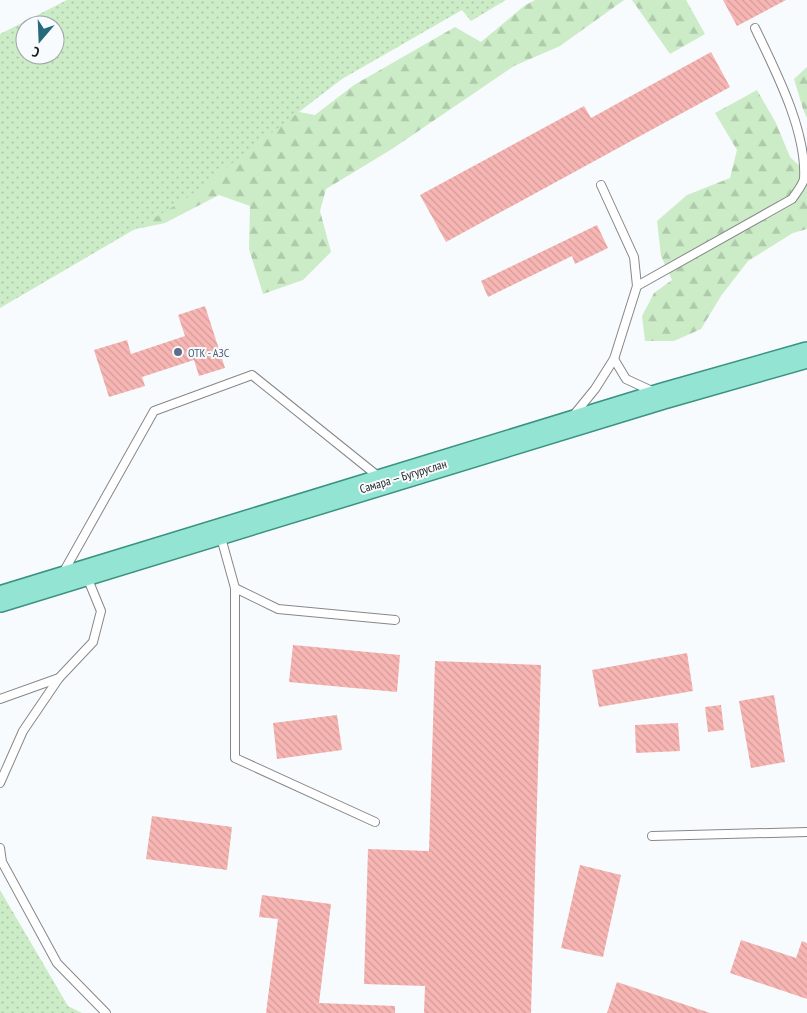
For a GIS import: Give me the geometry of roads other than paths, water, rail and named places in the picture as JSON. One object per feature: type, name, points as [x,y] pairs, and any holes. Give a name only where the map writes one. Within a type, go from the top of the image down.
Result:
[{"type":"main road","name":"Самара — Бугуруслан","points":[[0,599],[663,396],[807,355]]},
{"type":"lane","points":[[638,286],[792,199],[804,180],[806,150],[796,113],[755,28]]},
{"type":"lane","points":[[566,426],[595,390],[614,359],[638,286],[634,257],[601,185]]},
{"type":"lane","points":[[614,359],[626,379],[663,396]]},
{"type":"lane","points":[[58,581],[154,411],[252,375],[385,481]]},
{"type":"lane","points":[[220,532],[235,588],[235,758],[375,822]]},
{"type":"lane","points":[[0,783],[23,731],[59,678],[93,642],[101,610],[86,573]]},
{"type":"lane","points":[[235,588],[278,609],[395,620]]},
{"type":"lane","points":[[0,700],[59,678]]},
{"type":"lane","points":[[652,836],[807,832]]},
{"type":"lane","points":[[0,848],[2,862],[57,963],[106,1013]]},
{"type":"place","name":"ОТК - АЗС","points":[[178,352]]}]
